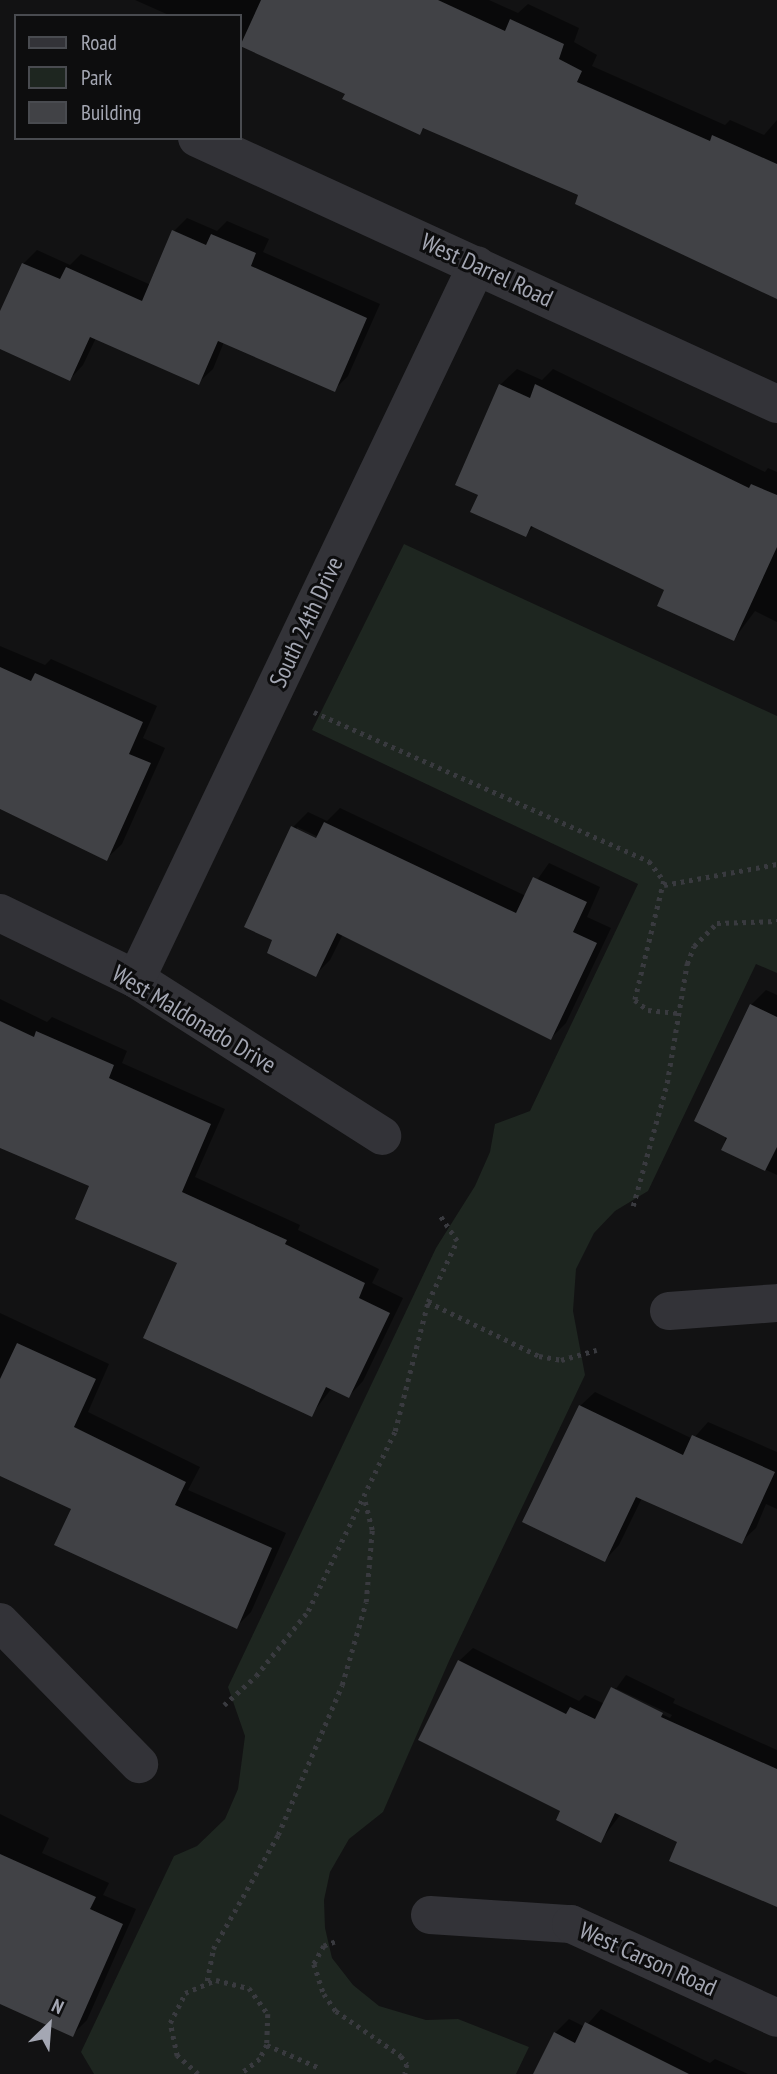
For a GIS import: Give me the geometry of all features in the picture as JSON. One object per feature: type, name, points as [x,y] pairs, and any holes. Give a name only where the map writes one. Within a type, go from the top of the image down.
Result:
[{"type":"street","name":"West Darrel Road","points":[[201,140],[477,264],[777,404]]},
{"type":"street","name":"South 24th Drive","points":[[136,979],[477,264]]},
{"type":"street","name":"West Maldonado Drive","points":[[0,913],[136,979],[382,1136]]},
{"type":"street","points":[[669,1311],[777,1303]]},
{"type":"street","points":[[0,1622],[139,1765]]},
{"type":"street","name":"West Carson Road","points":[[430,1915],[571,1924],[777,2018]]},
{"type":"path","points":[[314,712],[649,861],[659,869],[663,885],[635,1000],[648,1010],[678,1013]]},
{"type":"path","points":[[663,885],[777,864]]},
{"type":"path","points":[[633,1206],[667,1083],[687,964],[704,932],[718,923],[777,921]]},
{"type":"path","points":[[224,1705],[256,1676],[308,1611],[364,1501],[395,1432],[429,1302],[457,1241],[439,1214]]},
{"type":"path","points":[[429,1302],[539,1356],[561,1360],[597,1350]]},
{"type":"path","points":[[207,1981],[213,1949],[278,1835],[342,1685],[366,1602],[372,1530],[364,1501]]},
{"type":"path","points":[[335,1942],[324,1947],[314,1964],[324,1994],[336,2011],[401,2056],[407,2064],[405,2074]]},
{"type":"path","points":[[198,2074],[177,2056],[170,2023],[185,1993],[207,1981],[233,1981],[260,1999],[268,2014],[267,2045],[260,2059],[241,2074]]},
{"type":"path","points":[[267,2045],[320,2067]]},
{"type":"green space","points":[[404,544],[777,716],[777,973],[756,964],[648,1191],[615,1211],[594,1233],[576,1269],[573,1311],[585,1375],[449,1661],[383,1812],[349,1839],[330,1872],[324,1900],[325,1928],[332,1958],[353,1985],[379,2006],[426,2020],[458,2019],[529,2047],[516,2074],[94,2074],[81,2052],[174,1856],[197,1846],[225,1819],[238,1789],[245,1736],[228,1687],[436,1248],[475,1186],[490,1152],[495,1124],[530,1111],[638,884],[312,730]]},
{"type":"building","points":[[261,0],[438,0],[505,31],[510,19],[564,44],[559,59],[582,71],[577,82],[710,141],[712,135],[777,164],[777,299],[575,204],[578,195],[423,128],[420,135],[342,99],[345,94],[242,47]]},
{"type":"building","points":[[172,230],[206,245],[211,234],[256,253],[251,266],[367,318],[335,392],[218,341],[199,385],[90,337],[70,381],[0,349],[0,311],[22,263],[60,279],[66,267],[142,301]]},
{"type":"building","points":[[499,384],[530,398],[535,384],[749,488],[751,484],[777,495],[777,547],[734,641],[657,606],[664,590],[531,526],[526,537],[470,512],[478,495],[455,485]]},
{"type":"building","points":[[0,667],[31,681],[35,673],[143,722],[129,754],[151,763],[107,861],[0,809]]},
{"type":"building","points":[[324,822],[516,913],[533,877],[587,902],[573,932],[597,943],[551,1040],[337,933],[316,977],[267,953],[272,940],[244,927],[291,826],[316,838]]},
{"type":"building","points":[[750,1004],[777,1017],[777,1147],[765,1171],[721,1150],[727,1138],[694,1121]]},
{"type":"building","points":[[0,1021],[34,1037],[36,1031],[114,1065],[109,1078],[211,1124],[182,1192],[287,1240],[285,1244],[365,1283],[359,1298],[390,1313],[349,1398],[326,1387],[312,1417],[143,1338],[177,1263],[75,1219],[89,1186],[0,1148]]},
{"type":"building","points":[[17,1343],[96,1379],[74,1427],[186,1482],[175,1505],[272,1548],[237,1629],[54,1545],[71,1509],[0,1476],[0,1379]]},
{"type":"building","points":[[579,1405],[683,1455],[692,1435],[775,1472],[742,1544],[636,1497],[605,1562],[522,1522]]},
{"type":"building","points":[[458,1660],[566,1714],[570,1707],[595,1719],[611,1687],[663,1713],[661,1717],[777,1769],[777,1907],[669,1861],[677,1842],[615,1813],[601,1843],[556,1820],[560,1811],[418,1740]]},
{"type":"building","points":[[0,1854],[96,1897],[90,1909],[123,1924],[73,2037],[0,2004]]},
{"type":"building","points":[[585,2022],[689,2074],[533,2074],[554,2032],[575,2043]]}]
